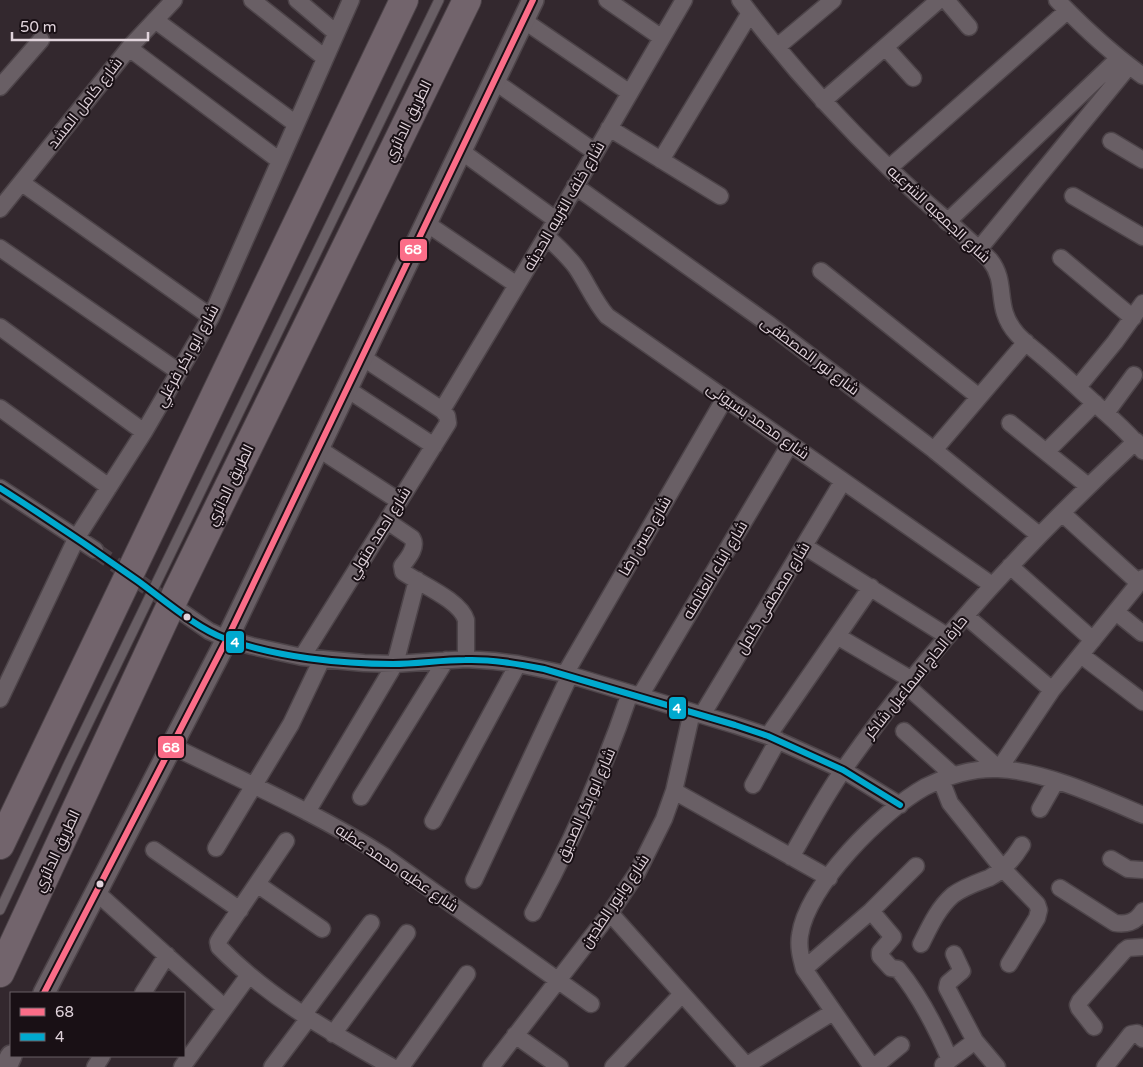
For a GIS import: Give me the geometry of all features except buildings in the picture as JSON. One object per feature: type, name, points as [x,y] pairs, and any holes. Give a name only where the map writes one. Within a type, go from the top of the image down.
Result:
[{"type":"highway","points":[[0,845],[404,0]]},
{"type":"highway","name":"الطريق الدائري","points":[[0,973],[177,592],[467,0]]},
{"type":"street","name":"شارع كامل المشد","points":[[0,209],[128,48],[174,0]]},
{"type":"street","points":[[252,0],[325,58]]},
{"type":"street","points":[[297,0],[336,33]]},
{"type":"street","name":"شارع ابو بكر فرغلي","points":[[0,699],[77,538],[144,432],[210,317],[351,0]]},
{"type":"street","points":[[45,992],[227,639],[533,0]]},
{"type":"street","points":[[607,0],[662,38]]},
{"type":"street","name":"شارع خلف التربيه الحديثه","points":[[442,410],[556,220],[684,0]]},
{"type":"street","name":"شارع الجمعيه الشرعيه","points":[[740,0],[777,47],[824,101],[889,168],[979,249],[997,269],[1004,314],[1017,334],[1078,387],[1139,446]]},
{"type":"street","points":[[777,47],[833,0]]},
{"type":"street","points":[[824,101],[939,0]]},
{"type":"street","points":[[946,0],[969,27]]},
{"type":"street","points":[[889,168],[1062,5],[1124,62],[1143,76]]},
{"type":"street","points":[[662,160],[750,13]]},
{"type":"street","points":[[155,20],[296,124]]},
{"type":"street","points":[[523,20],[630,93]]},
{"type":"street","points":[[0,87],[41,40]]},
{"type":"street","points":[[886,47],[913,78]]},
{"type":"street","points":[[128,48],[280,161]]},
{"type":"street","points":[[947,222],[1124,62]]},
{"type":"street","points":[[979,249],[1124,62]]},
{"type":"street","points":[[494,81],[596,152]]},
{"type":"street","points":[[609,128],[720,196]]},
{"type":"street","points":[[1111,141],[1143,160]]},
{"type":"street","points":[[461,150],[556,220]]},
{"type":"street","points":[[22,182],[210,317]]},
{"type":"street","name":"شارع نور المصطفى","points":[[575,186],[770,325],[934,450],[1038,535]]},
{"type":"street","points":[[1073,196],[1143,237]]},
{"type":"street","points":[[426,223],[517,285]]},
{"type":"street","name":"شارع محمد بسيونى","points":[[546,236],[557,245],[575,266],[594,300],[607,316],[992,585]]},
{"type":"street","points":[[0,248],[179,372]]},
{"type":"street","points":[[1061,258],[1133,318]]},
{"type":"street","points":[[821,271],[979,397]]},
{"type":"street","points":[[1078,387],[1109,350],[1143,303]]},
{"type":"street","points":[[0,327],[144,432]]},
{"type":"street","points":[[934,450],[1026,342]]},
{"type":"street","points":[[362,357],[442,410]]},
{"type":"street","points":[[1046,452],[1100,408],[1134,375]]},
{"type":"street","points":[[347,389],[434,446]]},
{"type":"street","name":"شارع حسن رضا","points":[[474,880],[567,674],[725,398]]},
{"type":"street","points":[[0,408],[109,487]]},
{"type":"street","name":"شارع احمد متولي","points":[[302,656],[448,424],[447,416],[442,410]]},
{"type":"street","points":[[1010,423],[1088,486]]},
{"type":"street","name":"شارع ابناء العتامنه","points":[[635,695],[790,444]]},
{"type":"street","name":"حارة الحاج اسماعيل شاكر","points":[[791,857],[843,770],[948,636],[1038,535],[1088,486],[1139,446]]},
{"type":"street","points":[[319,449],[399,501]]},
{"type":"street","name":"شارع مصطفى كامل","points":[[697,713],[804,546],[843,481]]},
{"type":"street","points":[[0,488],[95,550]]},
{"type":"street","points":[[999,769],[1052,690],[1141,580],[1062,512]]},
{"type":"street","points":[[387,521],[414,540],[415,546],[402,569],[404,573],[456,606],[464,614],[466,620],[466,660]]},
{"type":"street","points":[[804,546],[948,636]]},
{"type":"street","points":[[1010,566],[1093,640]]},
{"type":"street","points":[[307,812],[395,664],[416,580]]},
{"type":"street","points":[[754,784],[773,738],[837,636],[871,587]]},
{"type":"street","points":[[179,610],[208,631],[227,639],[302,656],[364,663],[395,664],[466,660],[518,664],[567,674],[773,738],[843,770],[900,804]]},
{"type":"street","points":[[1116,612],[1141,635]]},
{"type":"street","points":[[973,622],[1052,690]]},
{"type":"street","points":[[837,636],[910,683],[999,769]]},
{"type":"street","points":[[1081,655],[1143,702]]},
{"type":"street","points":[[216,848],[255,786],[290,724],[322,659]]},
{"type":"street","points":[[361,797],[446,660]]},
{"type":"street","points":[[433,821],[518,664]]},
{"type":"street","name":"شارع ابو بكر الصديق","points":[[533,913],[588,806],[618,731],[635,695]]},
{"type":"street","name":"شارع وابور الطحين","points":[[491,1067],[610,913],[637,873],[664,819],[697,713]]},
{"type":"street","points":[[904,731],[947,778],[950,803],[1003,869],[1037,904],[1039,910],[1038,918],[1010,964]]},
{"type":"street","name":"شارع عطيه محمد عطيه","points":[[172,746],[342,830],[384,856],[591,1004]]},
{"type":"street","points":[[901,1045],[867,1065],[804,969],[799,952],[800,936],[810,905],[828,878],[862,839],[900,804],[920,791],[947,778],[984,769],[999,769],[1056,781],[1143,815]]},
{"type":"street","points":[[1040,809],[1056,781]]},
{"type":"street","points":[[674,791],[828,878]]},
{"type":"street","points":[[286,841],[218,944],[249,975],[306,1017],[371,1062],[392,1067]]},
{"type":"street","points":[[920,944],[936,915],[954,895],[1003,869],[1022,845]]},
{"type":"street","points":[[154,850],[240,910]]},
{"type":"street","points":[[1111,859],[1128,869],[1143,870]]},
{"type":"street","points":[[804,969],[871,911],[916,866]]},
{"type":"street","points":[[257,884],[322,929]]},
{"type":"street","points":[[1060,888],[1115,923],[1131,923],[1139,918],[1143,912]]},
{"type":"street","points":[[96,892],[225,1008]]},
{"type":"street","points":[[871,911],[893,937],[880,952],[880,956],[891,968],[899,969],[912,986],[926,1010],[946,1063],[975,1042]]},
{"type":"street","points":[[610,913],[745,1066],[833,1012]]},
{"type":"street","points":[[272,1067],[371,923]]},
{"type":"street","points":[[333,1034],[407,933]]},
{"type":"street","points":[[1094,1027],[1079,1008],[1080,1001],[1128,948],[1143,947]]},
{"type":"street","points":[[954,954],[962,971],[946,986],[975,1042],[997,1067]]},
{"type":"street","points":[[143,992],[167,955]]},
{"type":"street","points":[[401,1067],[467,974]]},
{"type":"street","points":[[182,1067],[249,975]]},
{"type":"street","points":[[613,1067],[682,994]]},
{"type":"street","points":[[1104,1067],[1131,1034],[1137,1033],[1143,1039]]},
{"type":"street","points":[[515,1035],[560,1067]]},
{"type":"lane","points":[[0,910],[68,765],[440,0]]},
{"type":"tunnel","points":[[95,550],[177,609]]},
{"type":"transit line","name":"68","points":[[45,992],[227,639],[533,0]]},
{"type":"transit line","name":"4","points":[[0,488],[104,557],[192,621],[226,639],[287,655],[330,661],[393,664],[485,660],[544,669],[768,736],[843,770],[900,805]]}]
